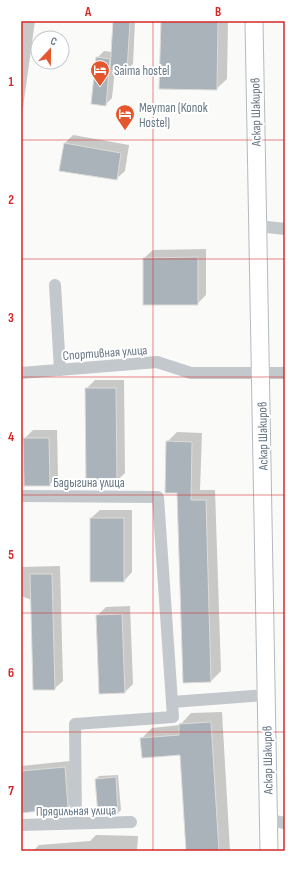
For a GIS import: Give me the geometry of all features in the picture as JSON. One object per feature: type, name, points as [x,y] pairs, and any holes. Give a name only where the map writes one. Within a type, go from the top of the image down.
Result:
[{"type":"main road","name":"Аскар Шакиров","points":[[254,21],[266,695],[277,822],[269,851]]},
{"type":"street","points":[[258,226],[285,229]]},
{"type":"street","points":[[55,285],[60,370]]},
{"type":"street","name":"Спортивная улица","points":[[21,373],[157,362],[191,373],[260,372],[285,374]]},
{"type":"street","name":"Бадыгина улица","points":[[21,496],[158,497],[172,702]]},
{"type":"street","points":[[76,823],[75,724],[173,717],[172,702],[266,695]]},
{"type":"street","name":"Прядильная улица","points":[[21,825],[131,822]]},
{"type":"building","points":[[113,21],[130,22],[127,71],[110,70]]},
{"type":"building","points":[[161,21],[218,21],[217,90],[159,89]]},
{"type":"building","points":[[96,57],[110,59],[106,106],[91,104]]},
{"type":"building","points":[[64,143],[121,153],[117,180],[59,171]]},
{"type":"building","points":[[198,257],[198,305],[143,305],[143,258]]},
{"type":"building","points":[[85,388],[116,388],[117,483],[86,483]]},
{"type":"building","points":[[23,438],[49,438],[50,486],[24,486]]},
{"type":"building","points":[[166,441],[192,442],[191,500],[206,500],[211,682],[183,683],[177,493],[165,493]]},
{"type":"building","points":[[90,518],[124,518],[124,582],[90,582]]},
{"type":"building","points":[[30,574],[52,574],[55,690],[33,690]]},
{"type":"building","points":[[122,614],[125,693],[99,694],[96,615]]},
{"type":"building","points":[[211,722],[219,851],[186,851],[180,755],[142,758],[140,738],[179,735],[179,724]]},
{"type":"building","points":[[65,767],[68,808],[21,813],[21,771]]},
{"type":"building","points":[[116,777],[118,814],[98,815],[95,779]]},
{"type":"place","name":"Saima hostel","points":[[100,87]]},
{"type":"place","name":"Meyman (Konok Hostel)","points":[[125,131]]}]
